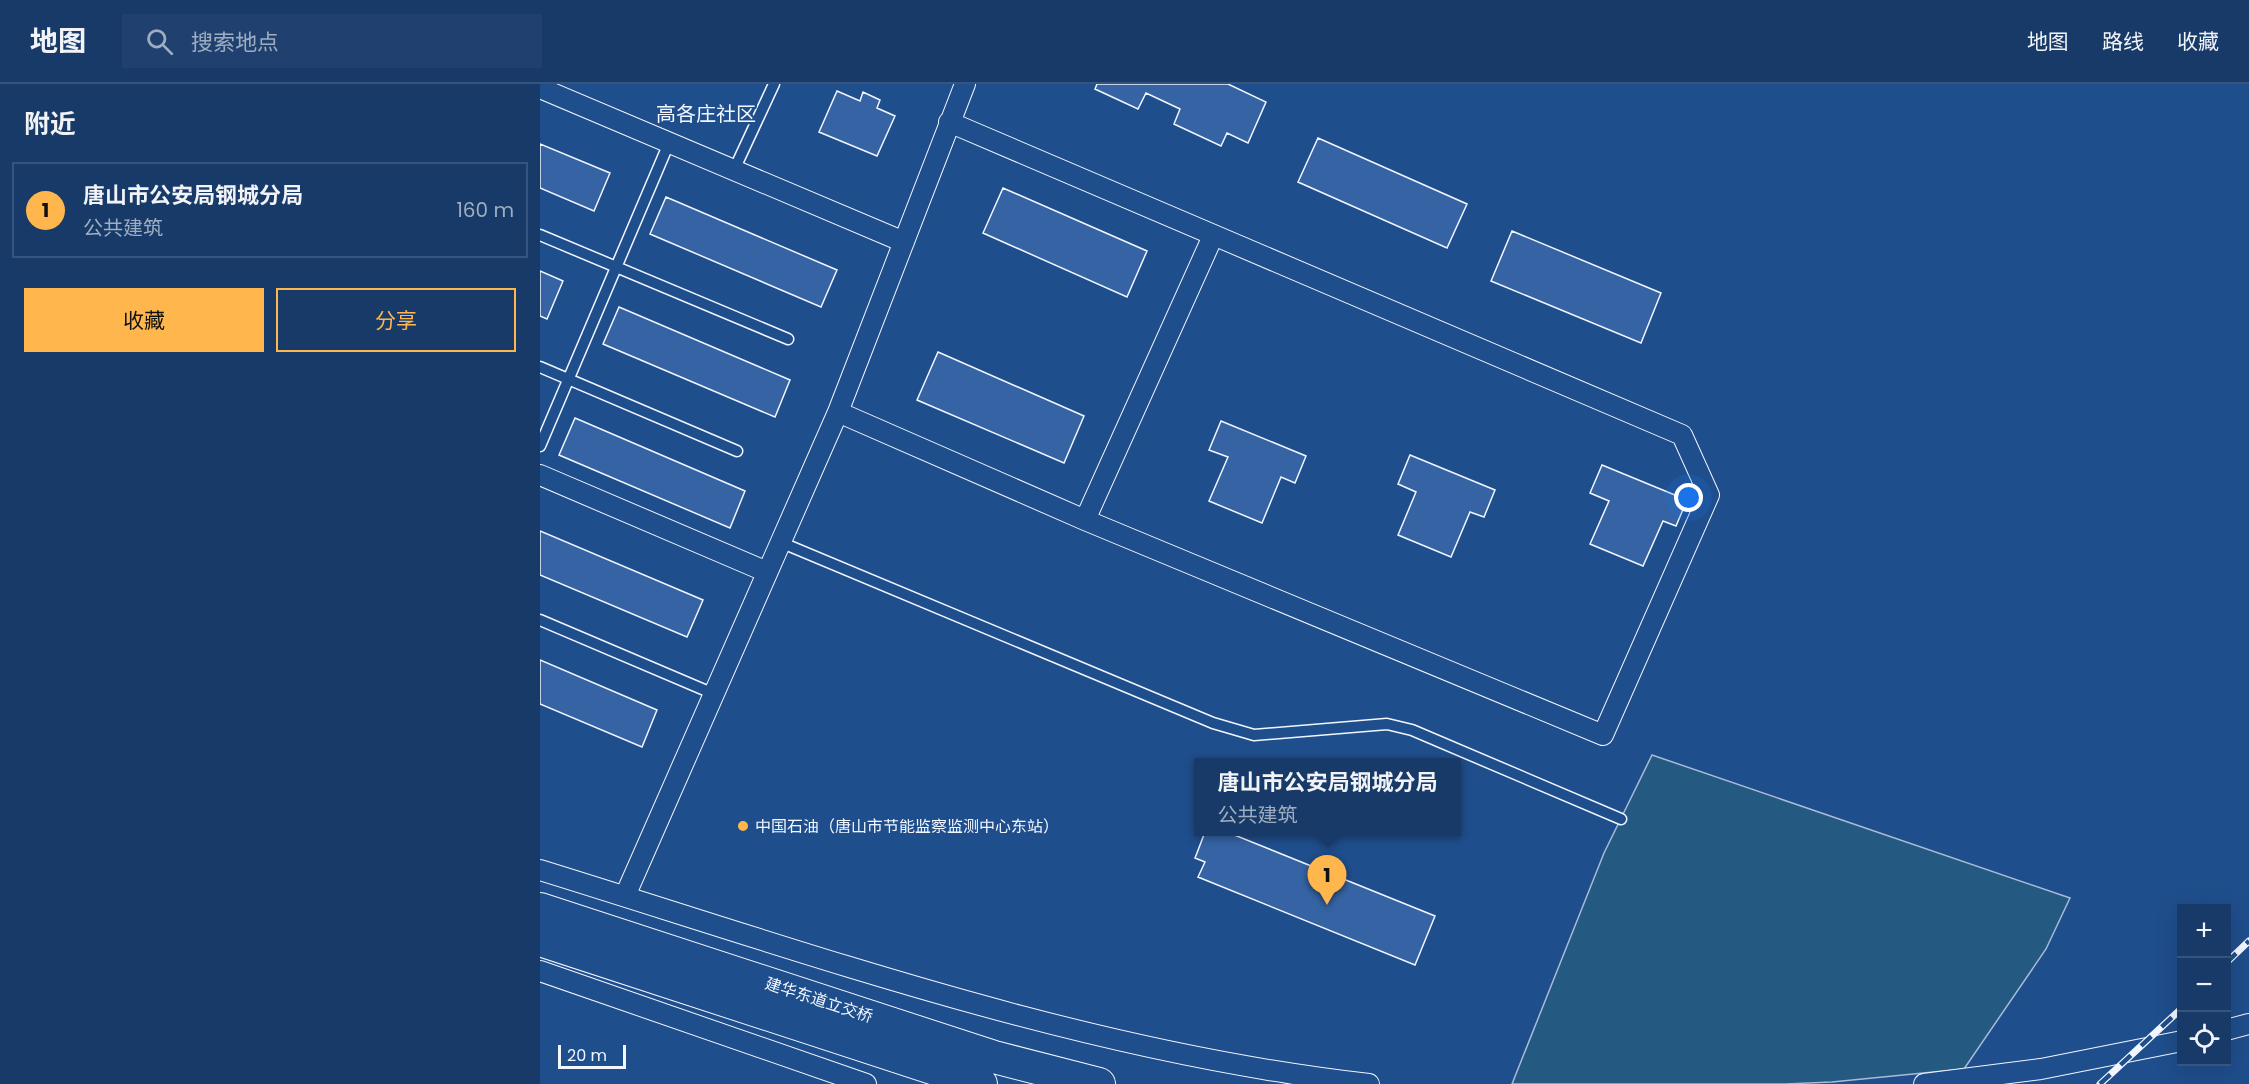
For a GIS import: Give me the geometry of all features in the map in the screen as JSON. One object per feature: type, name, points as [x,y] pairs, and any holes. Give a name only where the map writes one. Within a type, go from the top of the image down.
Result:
[{"type":"main road","name":"建华东道立交桥","points":[[540,909],[994,1057],[1099,1084]]},
{"type":"main road","name":"建华东道立交桥","points":[[540,940],[981,1084]]},
{"type":"street","points":[[625,896],[837,412],[965,84]]},
{"type":"street","points":[[540,88],[904,242]]},
{"type":"street","points":[[837,412],[1085,520],[1603,735],[1709,495],[1682,435],[949,122]]},
{"type":"street","points":[[1085,520],[1213,236]]},
{"type":"street","points":[[540,475],[767,572]]},
{"type":"street","points":[[540,870],[971,1004],[1074,1030],[1219,1062],[1369,1084]]},
{"type":"street","points":[[540,971],[866,1084]]},
{"type":"street","points":[[2231,1029],[2249,1024]]},
{"type":"street","points":[[1924,1084],[2041,1069],[2177,1042]]},
{"type":"lane","points":[[734,170],[774,84]]},
{"type":"lane","points":[[540,446],[669,143]]},
{"type":"lane","points":[[540,235],[788,339]]},
{"type":"lane","points":[[540,367],[737,451]]},
{"type":"lane","points":[[780,542],[1213,723],[1254,735],[1387,724],[1412,730],[1621,819]]},
{"type":"lane","points":[[540,621],[714,694]]},
{"type":"shaded area","points":[[1652,755],[2070,898],[2046,949],[1964,1069],[1832,1082],[1785,1084],[1512,1084],[1604,853]]},
{"type":"building","points":[[1097,84],[1228,84],[1266,102],[1248,143],[1227,133],[1221,146],[1174,124],[1180,109],[1146,93],[1138,109],[1095,89]]},
{"type":"building","points":[[837,91],[860,101],[863,92],[880,100],[877,108],[895,116],[877,156],[819,132]]},
{"type":"building","points":[[1318,138],[1467,204],[1447,248],[1298,182]]},
{"type":"building","points":[[540,144],[610,173],[594,211],[540,188]]},
{"type":"building","points":[[1003,188],[1147,251],[1127,297],[983,233]]},
{"type":"building","points":[[666,197],[837,270],[821,307],[650,234]]},
{"type":"building","points":[[1512,231],[1661,293],[1641,343],[1491,281]]},
{"type":"building","points":[[540,271],[563,281],[547,319],[540,316]]},
{"type":"building","points":[[619,307],[790,380],[775,417],[603,344]]},
{"type":"building","points":[[938,352],[1084,416],[1064,463],[917,400]]},
{"type":"building","points":[[575,418],[745,491],[730,528],[559,455]]},
{"type":"building","points":[[1221,421],[1306,456],[1295,483],[1281,477],[1262,523],[1209,501],[1228,457],[1209,450]]},
{"type":"building","points":[[1410,455],[1495,490],[1484,517],[1470,512],[1451,557],[1398,535],[1416,492],[1398,484]]},
{"type":"building","points":[[1602,465],[1687,500],[1676,526],[1663,521],[1643,566],[1590,544],[1609,501],[1590,493]]},
{"type":"building","points":[[540,531],[703,600],[687,637],[540,575]]},
{"type":"building","points":[[540,660],[657,710],[642,747],[540,704]]},
{"type":"building","points":[[1203,836],[1237,836],[1435,916],[1415,965],[1198,877],[1205,862],[1195,858]]},
{"type":"railway","points":[[2231,958],[2249,941]]},
{"type":"railway","points":[[2100,1084],[2178,1012]]},
{"type":"place","name":"中国石油（唐山市节能监察监测中心东站）","points":[[743,826]]},
{"type":"place","name":"唐山市公安局钢城分局","points":[[1327,905]]},
{"type":"district","name":"高各庄社区","points":[[706,114]]}]
